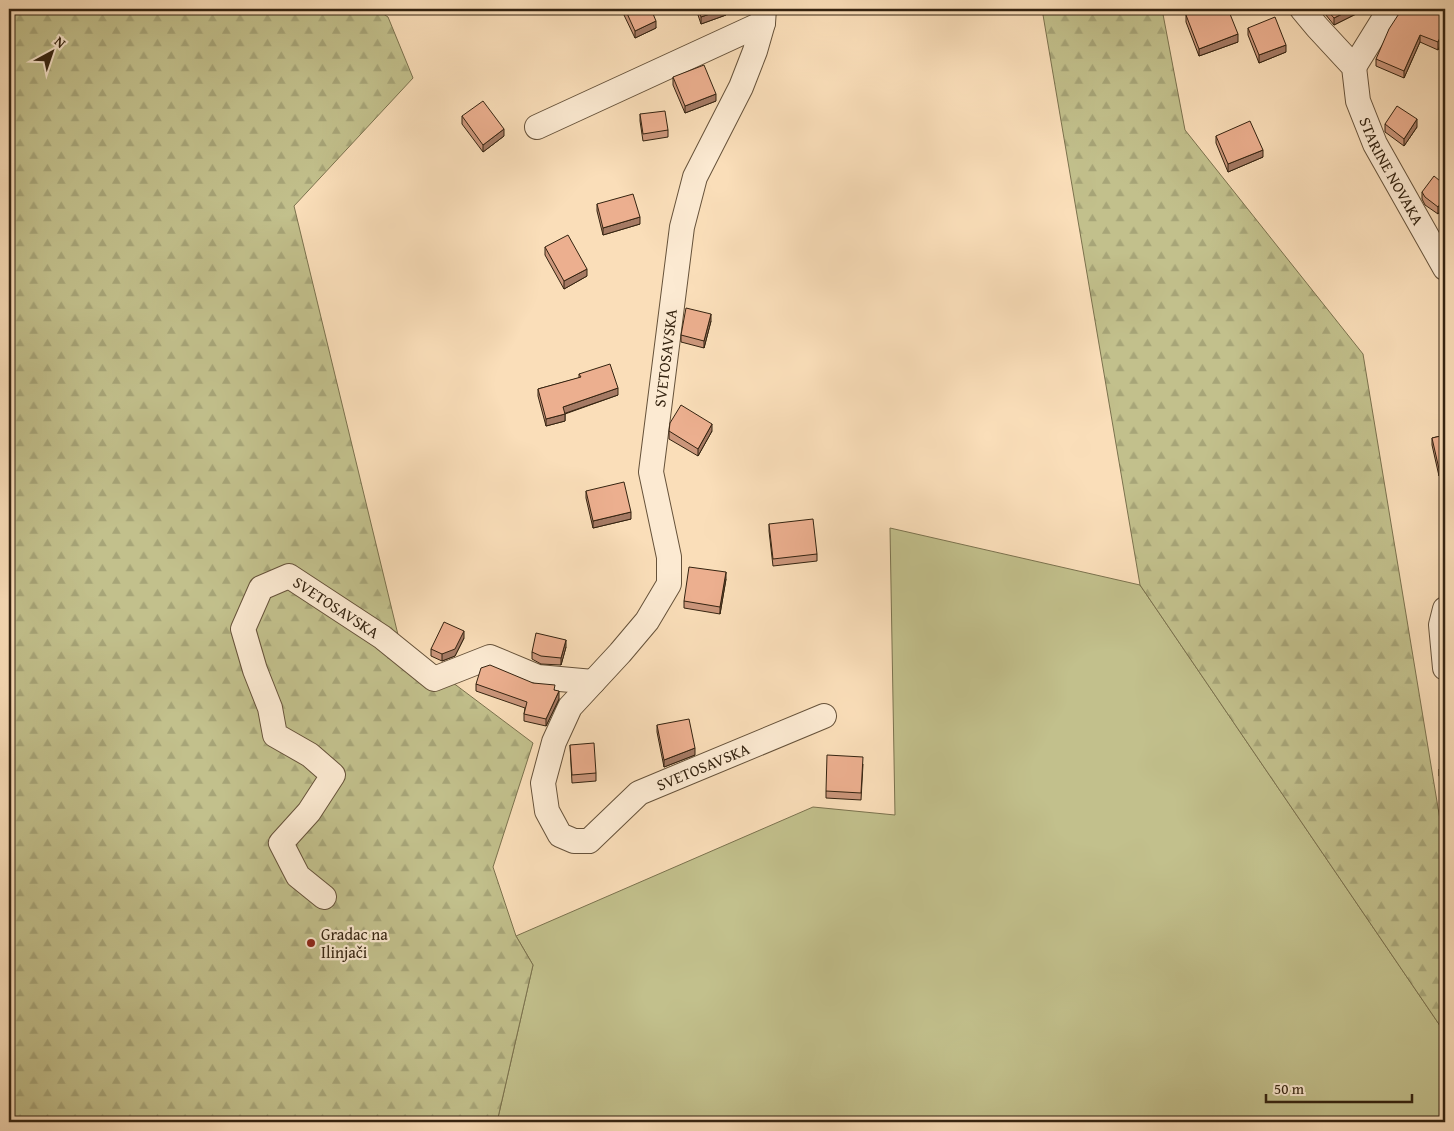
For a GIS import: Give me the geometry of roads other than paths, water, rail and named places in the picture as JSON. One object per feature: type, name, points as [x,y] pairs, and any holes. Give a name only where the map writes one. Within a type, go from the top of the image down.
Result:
[{"type":"street","points":[[1302,9],[1354,67],[1390,9]]},
{"type":"street","name":"SVETOSAVSKA","points":[[537,128],[764,16]]},
{"type":"street","name":"SVETOSAVSKA","points":[[764,16],[755,51],[741,88],[695,176],[682,227],[674,278],[663,388],[651,472],[669,557],[669,584],[647,621],[570,707],[554,742],[543,783],[547,811],[560,835],[574,841],[590,841],[638,793],[824,716]]},
{"type":"street","name":"STARINE NOVAKA","points":[[1354,67],[1358,101],[1375,144],[1445,268]]},
{"type":"street","name":"SVETOSAVSKA","points":[[324,897],[298,876],[281,843],[309,812],[333,775],[310,755],[275,735],[270,708],[255,670],[243,629],[260,588],[289,576],[382,636],[434,679],[490,657],[538,677],[593,682]]},
{"type":"street","points":[[1445,609],[1441,625],[1445,668]]},
{"type":"place","name":"Gradac na Ilinjači","points":[[311,943]]}]
